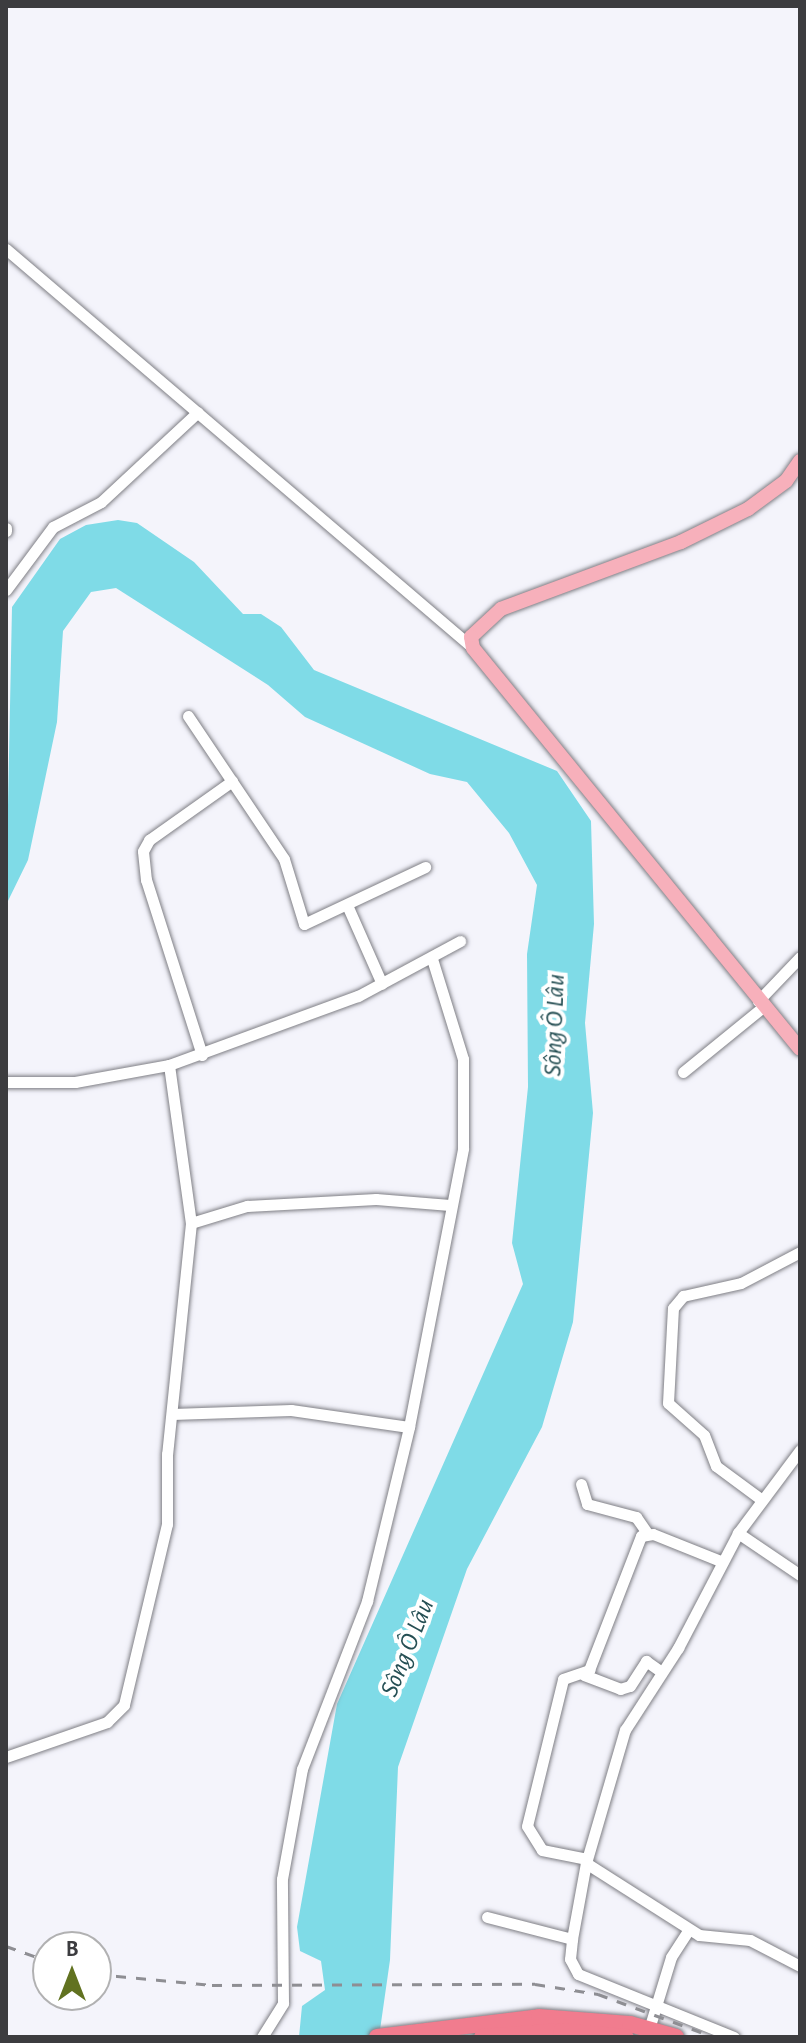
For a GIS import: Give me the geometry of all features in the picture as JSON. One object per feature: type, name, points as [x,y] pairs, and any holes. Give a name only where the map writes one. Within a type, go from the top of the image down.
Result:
[{"type":"highway","points":[[377,2037],[433,2028],[554,2017],[649,2029],[676,2037]]},
{"type":"highway","points":[[482,2037],[561,2034],[626,2037]]},
{"type":"main road","points":[[800,461],[786,481],[748,509],[681,542],[501,609],[474,630],[473,648],[760,1004],[800,1048]]},
{"type":"street","points":[[6,250],[473,648]]},
{"type":"street","points":[[6,590],[53,527],[101,502],[198,412]]},
{"type":"street","points":[[188,716],[284,859],[304,924],[425,867]]},
{"type":"street","points":[[202,1055],[146,880],[143,851],[149,840],[232,781]]},
{"type":"street","points":[[347,905],[382,984]]},
{"type":"street","points":[[6,1082],[75,1082],[169,1065],[202,1055],[382,984],[460,941]]},
{"type":"street","points":[[683,1072],[760,1004],[800,957]]},
{"type":"street","points":[[262,2037],[283,2003],[282,1879],[302,1769],[367,1601],[409,1427],[463,1148],[466,1078],[432,959]]},
{"type":"street","points":[[6,1757],[98,1726],[124,1705],[167,1524],[172,1414],[191,1223],[169,1065]]},
{"type":"street","points":[[191,1223],[247,1206],[386,1199],[450,1205]]},
{"type":"street","points":[[762,1500],[716,1466],[704,1435],[668,1403],[673,1308],[683,1296],[741,1283],[800,1252]]},
{"type":"street","points":[[172,1414],[291,1410],[409,1427]]},
{"type":"street","points":[[734,2037],[578,1974],[570,1959],[572,1939],[587,1861],[625,1730],[662,1672],[738,1533],[800,1450]]},
{"type":"street","points":[[581,1484],[587,1504],[636,1517],[647,1533],[723,1562]]},
{"type":"street","points":[[584,1675],[631,1550],[647,1533]]},
{"type":"street","points":[[738,1533],[800,1575]]},
{"type":"street","points":[[662,1672],[646,1661],[630,1686],[620,1689],[584,1675],[567,1675],[556,1696],[527,1826],[542,1850],[587,1861],[689,1929],[750,1940],[800,1966]]},
{"type":"street","points":[[487,1917],[572,1939]]},
{"type":"street","points":[[649,2029],[659,2006],[671,1957],[689,1929]]},
{"type":"water","name":"Sông Ô Lâu","points":[[118,520],[137,523],[194,562],[243,614],[261,614],[281,627],[314,670],[557,771],[591,821],[594,924],[585,1023],[593,1113],[573,1322],[542,1427],[467,1569],[398,1767],[390,1960],[379,2037],[299,2037],[302,2006],[325,1990],[321,1961],[300,1951],[297,1927],[337,1704],[523,1284],[512,1243],[528,1087],[527,954],[537,885],[509,833],[467,782],[430,774],[305,717],[268,685],[116,588],[91,592],[63,631],[57,722],[28,860],[6,905],[12,607],[60,539],[86,525]]},
{"type":"railway","points":[[6,1946],[32,1955]]},
{"type":"railway","points":[[112,1976],[212,1985],[535,1984],[598,1994],[714,2037]]}]
